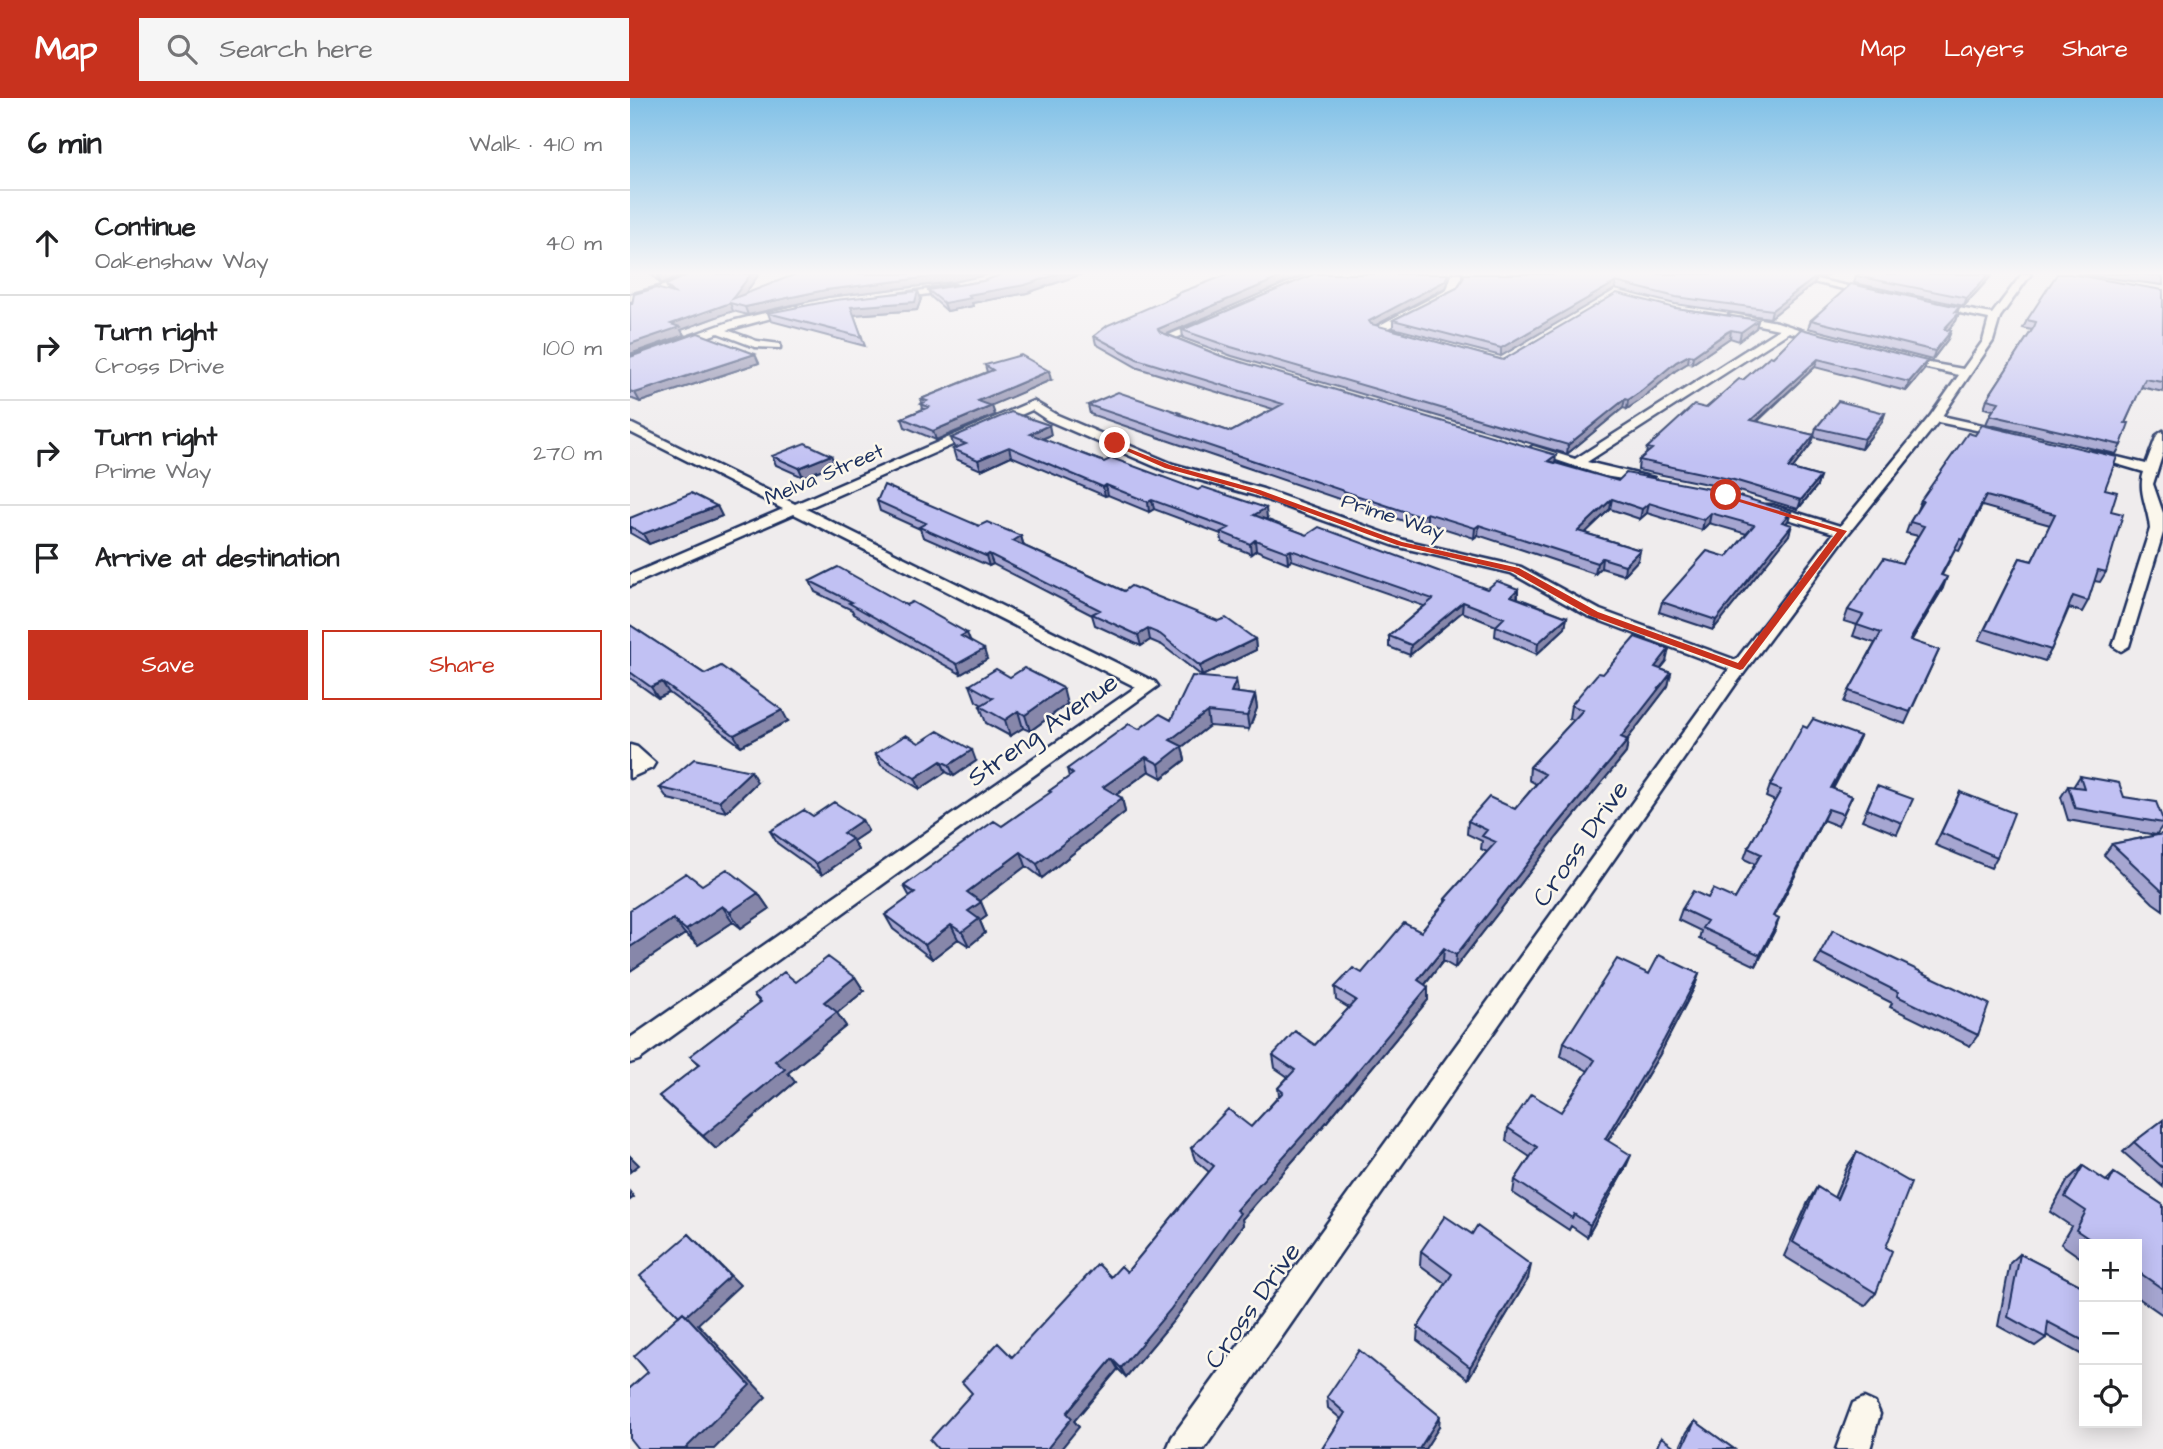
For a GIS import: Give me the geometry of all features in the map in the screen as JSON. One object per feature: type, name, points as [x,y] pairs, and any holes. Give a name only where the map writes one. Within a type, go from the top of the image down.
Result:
[{"type":"street","points":[[630,361],[695,337]]},
{"type":"street","points":[[737,337],[755,344],[776,346]]},
{"type":"street","points":[[1169,337],[1167,338],[1184,343]]},
{"type":"street","points":[[1577,463],[1774,337]]},
{"type":"street","points":[[1818,337],[1838,343]]},
{"type":"street","name":"Cross Drive","points":[[1184,1449],[1740,667],[1843,531],[1935,418],[1989,337]]},
{"type":"street","points":[[1893,358],[1967,373]]},
{"type":"street","name":"Melva Street","points":[[630,581],[1033,404]]},
{"type":"street","name":"Prime Way","points":[[1033,404],[1051,417],[1168,467],[1258,492],[1400,544],[1516,570],[1594,614],[1740,667]]},
{"type":"street","points":[[1935,418],[2015,437]]},
{"type":"street","name":"Streng Avenue","points":[[630,427],[1149,686],[630,1052]]},
{"type":"street","points":[[2121,646],[2157,529],[2156,513],[2146,484],[2149,468],[2163,435]]},
{"type":"street","points":[[1523,447],[1577,463],[1660,482]]},
{"type":"street","points":[[2079,452],[2149,468]]},
{"type":"street","points":[[1750,503],[1843,531]]},
{"type":"street","points":[[630,751],[645,763],[630,771]]},
{"type":"street","points":[[1853,1449],[1864,1413]]},
{"type":"building","points":[[630,337],[650,337],[630,344]]},
{"type":"building","points":[[687,337],[709,337],[755,354],[635,393],[630,391],[630,357]]},
{"type":"building","points":[[1096,337],[1173,337],[1221,356],[1556,455],[1548,461],[1618,481],[1626,473],[1726,492],[1791,512],[1782,522],[1792,525],[1716,620],[1662,602],[1707,551],[1727,557],[1754,525],[1711,513],[1704,520],[1649,503],[1642,509],[1612,499],[1578,531],[1640,550],[1625,565],[1602,558],[1597,563],[1479,525],[1475,528],[1427,513],[1421,517],[1088,405],[1118,392],[1231,432],[1283,404],[1137,359]]},
{"type":"building","points":[[1202,337],[1419,337],[1503,360],[1542,337],[1720,337],[1693,356],[1689,355],[1676,362],[1568,445]]},
{"type":"building","points":[[1459,337],[1520,337],[1501,348]]},
{"type":"building","points":[[1793,337],[1833,337],[1927,361],[1909,382],[1818,359],[1751,420],[1814,435],[1788,468],[1820,477],[1801,500],[1734,480],[1639,460],[1652,449],[1647,448],[1694,405],[1706,408],[1739,379],[1743,380],[1770,356],[1773,357]]},
{"type":"building","points":[[1879,337],[1946,337],[1935,351]]},
{"type":"building","points":[[2027,337],[2163,337],[2163,382],[2145,379],[2125,423],[2129,423],[2121,445],[1990,415],[1999,402],[1987,399]]},
{"type":"building","points":[[1021,355],[1049,371],[978,401],[992,406],[933,431],[902,418],[929,407],[921,404],[927,401],[921,399],[993,370],[985,365]]},
{"type":"building","points":[[1838,401],[1885,413],[1864,439],[1816,428]]},
{"type":"building","points":[[1011,412],[1049,425],[1030,434],[1104,462],[1112,458],[1198,490],[1203,487],[1266,508],[1254,515],[1307,535],[1319,527],[1487,589],[1497,581],[1518,589],[1511,596],[1567,617],[1538,643],[1496,626],[1504,618],[1463,602],[1411,645],[1389,636],[1433,599],[1291,550],[1287,552],[1255,540],[1250,544],[1221,532],[1229,528],[1152,500],[1148,502],[1106,485],[1103,487],[1009,447],[978,460],[953,449],[966,444],[951,438]]},
{"type":"building","points":[[1982,425],[2117,457],[2105,489],[2117,492],[2111,511],[2123,514],[2106,572],[2098,570],[2088,601],[2073,596],[2051,650],[1985,629],[2020,558],[2032,561],[2055,514],[1986,496],[1941,575],[1947,577],[1910,640],[1939,650],[1910,712],[1849,691],[1881,633],[1857,625],[1863,615],[1848,610],[1884,558],[1902,563],[1924,526],[1910,522],[1923,501],[1921,500],[1968,433],[1975,435]]},
{"type":"building","points":[[805,443],[831,455],[799,468],[772,456]]},
{"type":"building","points":[[884,485],[979,526],[987,522],[1021,536],[1013,541],[1124,591],[1131,586],[1218,621],[1226,618],[1255,639],[1200,666],[1160,634],[1148,629],[1138,635],[1092,614],[1100,610],[989,554],[986,556],[919,527],[926,523],[877,501]]},
{"type":"building","points":[[691,493],[717,506],[643,534],[630,526],[630,518]]},
{"type":"building","points":[[838,567],[906,605],[912,602],[967,633],[961,636],[984,649],[957,664],[849,603],[852,602],[810,581]]},
{"type":"building","points":[[630,625],[705,674],[721,666],[782,710],[734,735],[662,682],[651,687],[630,672]]},
{"type":"building","points":[[1635,637],[1669,649],[1655,667],[1671,673],[1621,737],[1628,740],[1456,955],[1444,948],[1418,980],[1428,987],[1319,1117],[1236,1210],[1240,1213],[1170,1310],[1121,1368],[1112,1359],[1067,1413],[1072,1418],[1047,1449],[938,1449],[930,1440],[972,1393],[962,1382],[998,1343],[1012,1357],[1098,1264],[1111,1277],[1121,1266],[1127,1272],[1214,1166],[1191,1148],[1228,1109],[1251,1127],[1283,1092],[1278,1088],[1295,1070],[1273,1055],[1295,1031],[1315,1045],[1356,1000],[1335,987],[1353,968],[1362,973],[1404,923],[1421,932],[1447,900],[1445,899],[1496,842],[1482,836],[1487,830],[1468,821],[1489,797],[1515,809],[1545,774],[1530,767],[1583,710],[1571,705],[1598,673],[1603,674]]},
{"type":"building","points":[[1024,668],[1063,688],[1025,715],[1018,711],[1005,720],[980,706],[993,698],[970,685],[996,669],[1010,677]]},
{"type":"building","points":[[1192,676],[1236,680],[1231,692],[1255,695],[1247,716],[1207,712],[1170,740],[1182,746],[1159,764],[1146,757],[1103,787],[1122,798],[1037,864],[1021,852],[967,892],[981,902],[968,911],[979,919],[962,932],[951,925],[925,945],[885,915],[915,893],[904,886],[994,821],[1002,826],[1051,792],[1049,791],[1073,774],[1067,769],[1129,724],[1139,729],[1160,714],[1171,720]]},
{"type":"building","points":[[1813,719],[1860,736],[1831,788],[1852,796],[1843,814],[1828,809],[1773,916],[1779,919],[1760,955],[1702,928],[1707,921],[1682,909],[1693,891],[1708,898],[1713,889],[1735,899],[1761,854],[1748,848],[1781,790],[1770,786],[1803,726],[1807,728]]},
{"type":"building","points":[[938,731],[972,750],[949,765],[941,761],[915,778],[875,754],[906,735],[919,743]]},
{"type":"building","points":[[694,759],[751,771],[719,801],[660,788]]},
{"type":"building","points":[[2080,776],[2119,783],[2124,797],[2156,802],[2163,823],[2075,808],[2068,786],[2084,788]]},
{"type":"building","points":[[1877,786],[1913,799],[1902,823],[1867,809]]},
{"type":"building","points":[[1960,792],[2014,813],[1997,857],[1941,833]]},
{"type":"building","points":[[834,802],[862,820],[843,833],[852,839],[816,864],[770,831],[804,810],[813,816]]},
{"type":"building","points":[[2163,834],[2163,892],[2112,844]]},
{"type":"building","points":[[727,869],[758,893],[730,912],[722,906],[686,930],[673,919],[630,947],[630,910],[686,873],[702,885]]},
{"type":"building","points":[[1833,930],[1989,1004],[1978,1035],[1897,996],[1898,992],[1820,953]]},
{"type":"building","points":[[1659,955],[1699,974],[1664,1040],[1605,1139],[1631,1155],[1590,1225],[1574,1214],[1572,1218],[1515,1180],[1537,1147],[1508,1128],[1531,1094],[1561,1112],[1595,1060],[1564,1042],[1617,959],[1649,974]]},
{"type":"building","points":[[828,957],[855,977],[824,1002],[837,1012],[775,1061],[785,1069],[703,1136],[659,1096],[700,1064],[690,1056],[761,1002],[754,995],[784,972],[796,982]]},
{"type":"building","points":[[2163,1120],[2163,1168],[2134,1142]]},
{"type":"building","points":[[1857,1152],[1911,1183],[1886,1247],[1892,1251],[1876,1293],[1793,1242],[1817,1187],[1837,1199]]},
{"type":"building","points":[[2083,1166],[2109,1183],[2114,1173],[2163,1205],[2163,1289],[2142,1274],[2142,1239],[2090,1239],[2076,1230],[2086,1211],[2065,1197]]},
{"type":"building","points":[[1445,1216],[1472,1234],[1477,1226],[1531,1265],[1470,1367],[1418,1327],[1452,1274],[1421,1251]]},
{"type":"building","points":[[689,1234],[730,1276],[687,1315],[683,1312],[679,1316],[640,1276]]},
{"type":"building","points":[[2020,1254],[2079,1284],[2079,1338],[2048,1322],[2046,1338],[2008,1317]]},
{"type":"building","points":[[683,1312],[750,1385],[685,1449],[638,1449],[630,1439],[630,1388],[648,1372],[634,1356]]},
{"type":"building","points":[[1359,1350],[1440,1416],[1419,1449],[1322,1449],[1345,1413],[1327,1397]]},
{"type":"building","points":[[1695,1421],[1734,1449],[1682,1449]]},
{"type":"building","points":[[1661,1437],[1678,1449],[1656,1449]]},
{"type":"route","points":[[1115,443],[1168,467],[1258,492],[1400,544],[1516,570],[1594,614],[1740,667],[1843,531],[1726,495]]}]
